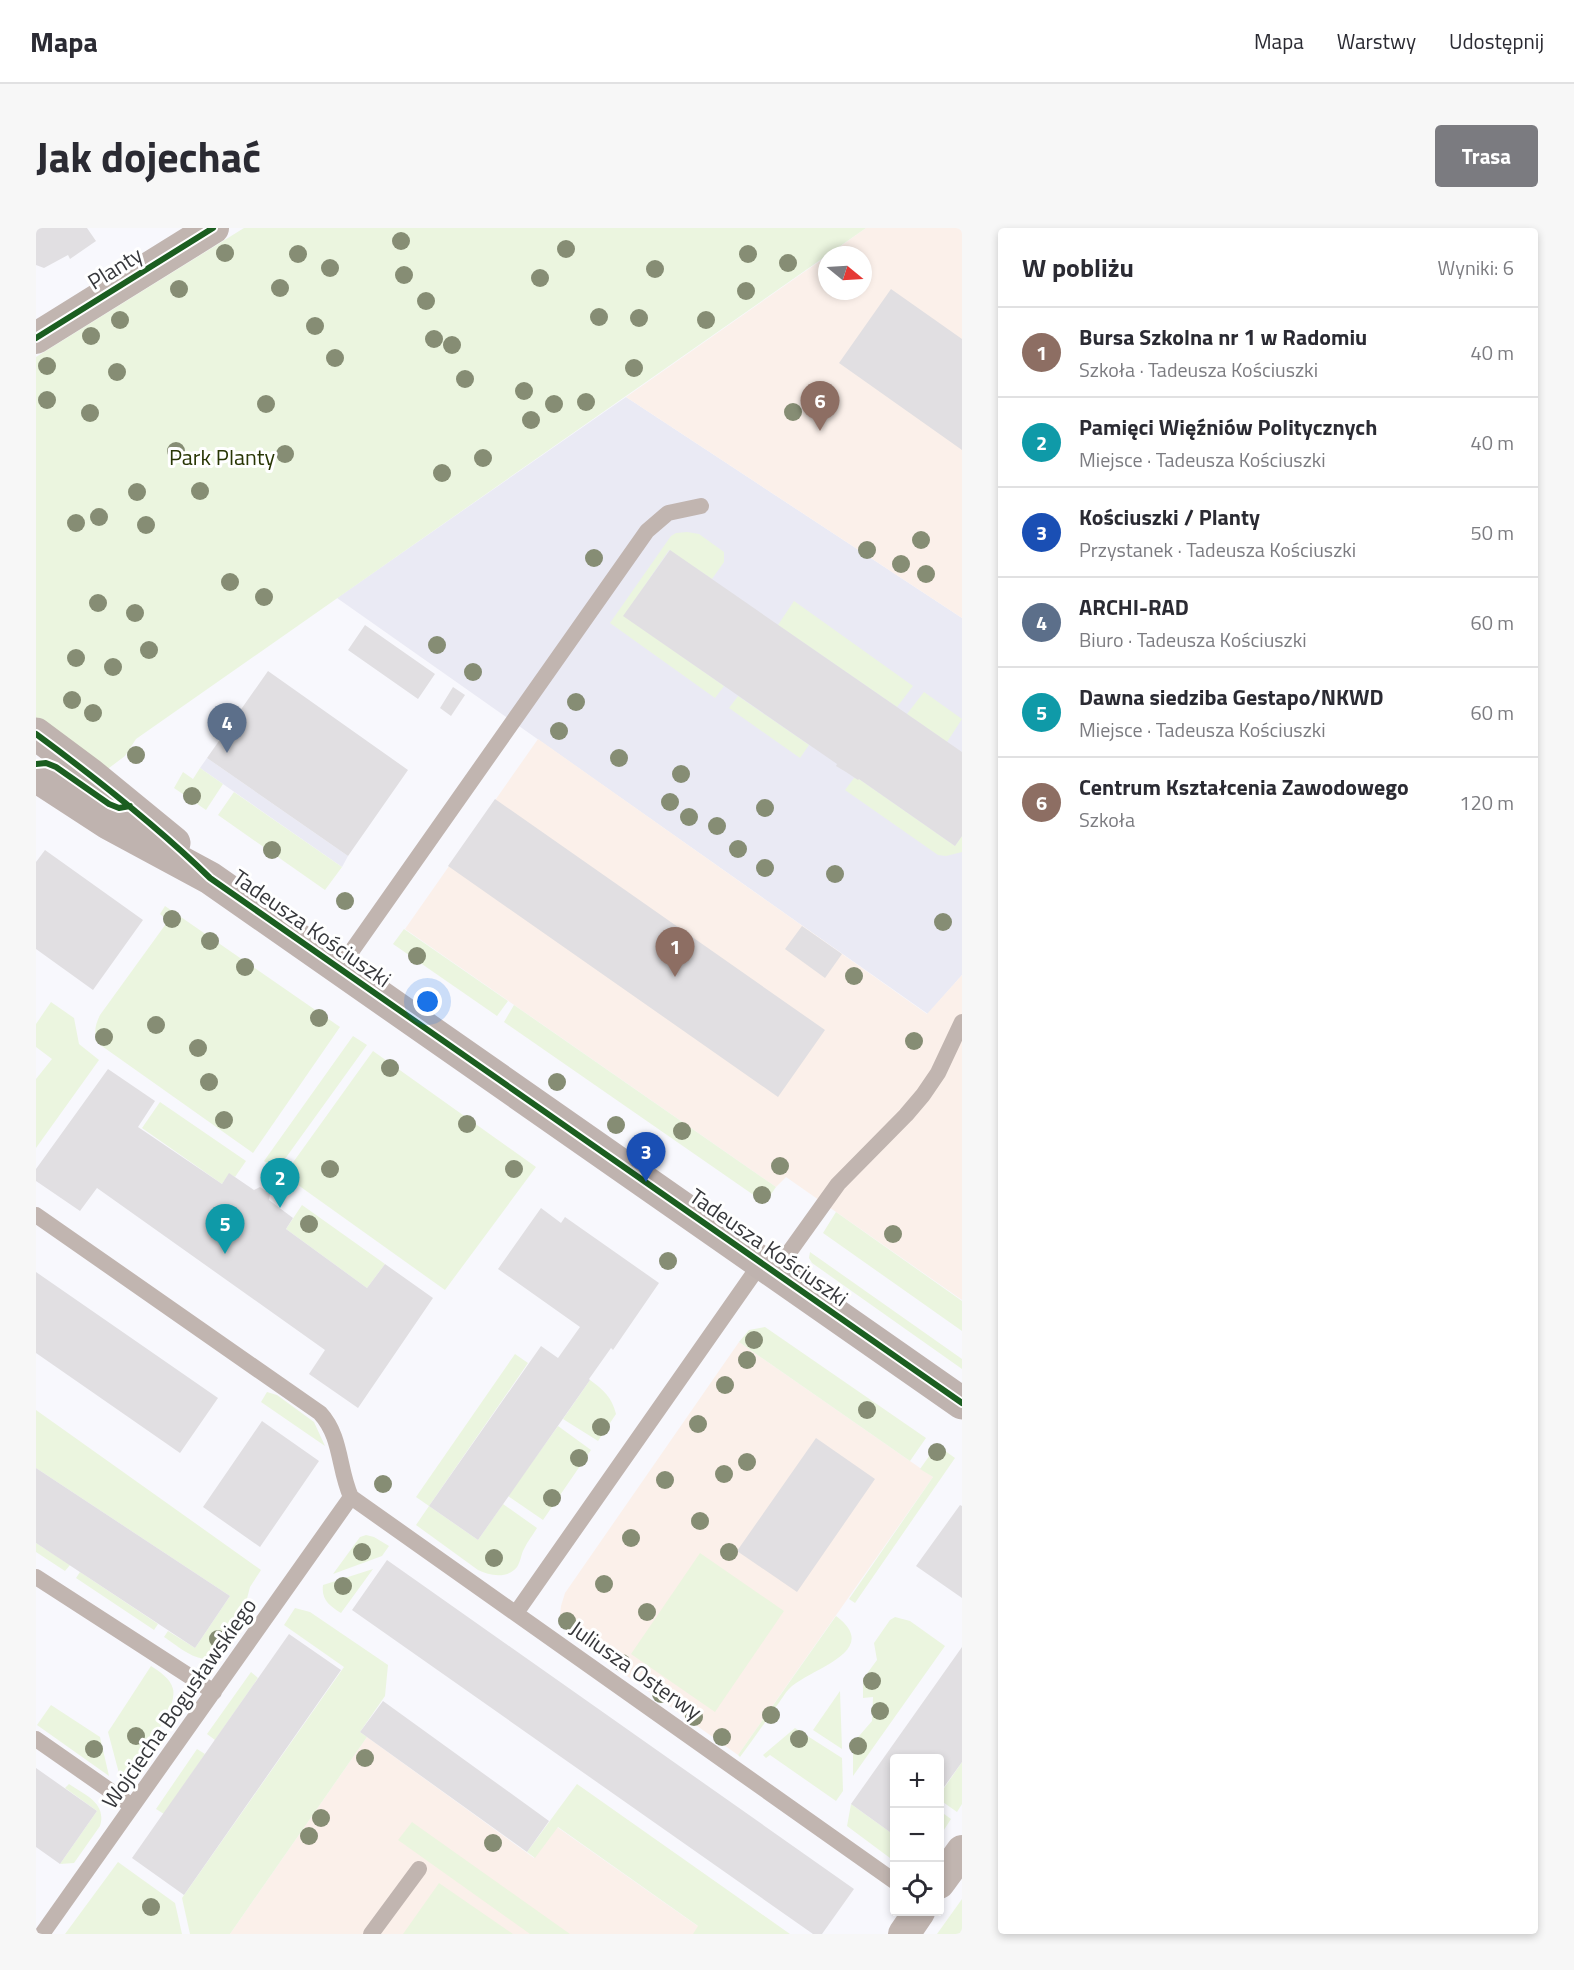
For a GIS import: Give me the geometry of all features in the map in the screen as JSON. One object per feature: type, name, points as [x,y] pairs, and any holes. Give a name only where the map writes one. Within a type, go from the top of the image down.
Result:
[{"type":"street","name":"Planty","points":[[36,338],[213,228]]},
{"type":"street","name":"Tadeusza Kościuszki","points":[[36,734],[148,820],[210,878]]},
{"type":"street","name":"Tadeusza Kościuszki","points":[[36,776],[108,823],[210,878],[962,1403]]},
{"type":"street","points":[[944,1876],[962,1851]]},
{"type":"street","points":[[904,1934],[916,1916]]},
{"type":"lane","points":[[339,969],[647,531],[668,513],[701,506]]},
{"type":"lane","points":[[516,1612],[768,1268],[838,1184],[923,1095],[938,1073],[962,1022]]},
{"type":"lane","points":[[36,1215],[320,1413],[330,1424],[351,1497]]},
{"type":"lane","name":"Juliusza Osterwy","points":[[351,1497],[890,1878]]},
{"type":"lane","name":"Wojciecha Bogusławskiego","points":[[42,1934],[351,1497]]},
{"type":"lane","points":[[36,1577],[214,1692]]},
{"type":"lane","points":[[36,1739],[132,1806]]},
{"type":"lane","points":[[371,1934],[419,1869]]},
{"type":"shaded area","points":[[866,228],[962,228],[962,618],[626,397],[818,262],[818,300],[872,300],[872,246],[841,246]]},
{"type":"shaded area","points":[[626,397],[962,618],[962,975],[928,1014],[337,598]]},
{"type":"shaded area","points":[[538,739],[927,1014],[962,975],[962,1300],[786,1177],[776,1187],[405,929]]},
{"type":"shaded area","points":[[207,758],[348,856],[342,867],[200,768]]},
{"type":"shaded area","points":[[739,1342],[933,1477],[738,1755],[568,1634],[560,1617],[565,1593]]},
{"type":"shaded area","points":[[367,1737],[534,1858],[557,1827],[709,1934],[230,1934]]},
{"type":"green space","name":"Park Planty","points":[[244,228],[866,228],[840,246],[818,246],[818,262],[136,739],[125,756],[105,771],[36,719],[36,357]]},
{"type":"green space","points":[[687,532],[699,534],[724,552],[724,562],[712,579],[669,550],[624,616],[724,686],[715,698],[610,623],[671,536]]},
{"type":"green space","points":[[794,601],[913,686],[897,707],[778,625]]},
{"type":"green space","points":[[924,692],[962,719],[947,742],[907,714]]},
{"type":"green space","points":[[738,696],[809,745],[800,758],[729,708]]},
{"type":"green space","points":[[200,768],[223,784],[206,810],[174,788],[183,772],[193,779]]},
{"type":"green space","points":[[854,778],[859,779],[955,846],[962,836],[962,852],[946,856],[938,855],[845,790]]},
{"type":"green space","points":[[234,792],[342,867],[325,890],[218,815]]},
{"type":"green space","points":[[165,906],[340,1027],[253,1153],[99,1044],[97,1040],[95,1030],[100,1015],[168,921],[160,914]]},
{"type":"green space","points":[[404,929],[508,1001],[497,1016],[393,944]]},
{"type":"green space","points":[[51,1002],[74,1018],[79,1044],[99,1060],[36,1148],[36,1079],[52,1059],[36,1047],[36,1024]]},
{"type":"green space","points":[[514,1005],[776,1187],[765,1203],[504,1022]]},
{"type":"green space","points":[[353,1036],[367,1045],[277,1170],[264,1161]]},
{"type":"green space","points":[[373,1051],[536,1167],[445,1290],[284,1175]]},
{"type":"green space","points":[[160,1102],[246,1161],[235,1177],[229,1174],[222,1184],[142,1128]]},
{"type":"green space","points":[[302,1205],[385,1264],[367,1288],[286,1229]]},
{"type":"green space","points":[[836,1212],[962,1301],[962,1331],[823,1233]]},
{"type":"green space","points":[[810,1252],[962,1359],[962,1369],[812,1263],[809,1258]]},
{"type":"green space","points":[[765,1327],[926,1438],[910,1461],[739,1342],[749,1330]]},
{"type":"green space","points":[[515,1354],[528,1363],[429,1506],[416,1497]]},
{"type":"green space","points":[[590,1380],[607,1395],[616,1414],[598,1441],[563,1419]]},
{"type":"green space","points":[[267,1392],[277,1395],[314,1422],[325,1446],[261,1402]]},
{"type":"green space","points":[[36,1410],[261,1570],[250,1587],[243,1614],[213,1658],[194,1656],[164,1637],[168,1631],[195,1648],[230,1596],[36,1468]]},
{"type":"green space","points":[[558,1426],[591,1450],[543,1520],[508,1496]]},
{"type":"green space","points":[[937,1445],[955,1458],[855,1603],[849,1599],[933,1477],[920,1469]]},
{"type":"green space","points":[[503,1504],[537,1528],[513,1571],[503,1575],[488,1574],[478,1570],[416,1525],[429,1506],[478,1540]]},
{"type":"green space","points":[[366,1535],[389,1546],[382,1556],[333,1574],[360,1537]]},
{"type":"green space","points":[[36,1543],[70,1565],[65,1571],[36,1552]]},
{"type":"green space","points":[[700,1553],[784,1611],[715,1712],[631,1654]]},
{"type":"green space","points":[[373,1569],[341,1613],[327,1602],[323,1595],[323,1585]]},
{"type":"green space","points":[[80,1572],[158,1624],[154,1630],[76,1578]]},
{"type":"green space","points":[[295,1608],[310,1612],[388,1665],[385,1696],[360,1732],[367,1737],[230,1934],[190,1934],[182,1898],[344,1667],[284,1625]]},
{"type":"green space","points":[[836,1616],[849,1629],[852,1640],[847,1650],[825,1667],[789,1689],[740,1757],[738,1755]]},
{"type":"green space","points":[[895,1617],[910,1621],[945,1646],[853,1776],[853,1743],[872,1721],[873,1697],[863,1698],[863,1679],[877,1660],[874,1643],[890,1620]]},
{"type":"green space","points":[[151,1666],[170,1682],[173,1698],[170,1709],[127,1774],[120,1777],[108,1732]]},
{"type":"green space","points":[[251,1672],[258,1678],[215,1740],[207,1734]]},
{"type":"green space","points":[[840,1691],[842,1749],[813,1730]]},
{"type":"green space","points":[[51,1705],[100,1737],[109,1776],[37,1725]]},
{"type":"green space","points":[[795,1728],[842,1758],[843,1791],[836,1801],[770,1755],[766,1758],[763,1755]]},
{"type":"green space","points":[[197,1749],[205,1754],[164,1814],[156,1809]]},
{"type":"green space","points":[[962,1762],[962,1804],[957,1812],[944,1803],[944,1788]]},
{"type":"green space","points":[[69,1784],[93,1800],[100,1811],[101,1818],[100,1826],[74,1863],[60,1864],[97,1811],[65,1788]]},
{"type":"green space","points":[[577,1784],[790,1934],[693,1934],[698,1926],[558,1827],[535,1858],[527,1852]]},
{"type":"green space","points":[[851,1804],[890,1832],[890,1858],[847,1826]]},
{"type":"green space","points":[[944,1814],[951,1819],[944,1830]]},
{"type":"green space","points":[[412,1822],[570,1934],[530,1934],[398,1840]]},
{"type":"green space","points":[[118,1862],[175,1903],[182,1934],[65,1934]]},
{"type":"green space","points":[[439,1883],[513,1934],[403,1934]]},
{"type":"green space","points":[[962,1899],[962,1934],[937,1934]]},
{"type":"building","points":[[36,228],[87,228],[96,241],[70,259],[68,255],[44,268],[36,265]]},
{"type":"building","points":[[891,289],[962,339],[962,450],[839,363]]},
{"type":"building","points":[[670,550],[962,752],[962,836],[955,846],[859,779],[836,766],[837,764],[623,616]]},
{"type":"building","points":[[365,625],[435,674],[418,699],[348,650]]},
{"type":"building","points":[[268,671],[408,770],[348,856],[207,758]]},
{"type":"building","points":[[453,687],[465,695],[451,716],[440,708]]},
{"type":"building","points":[[495,799],[825,1030],[778,1097],[448,866]]},
{"type":"building","points":[[45,850],[143,920],[93,990],[36,949],[36,862]]},
{"type":"building","points":[[802,926],[842,954],[825,978],[785,949]]},
{"type":"building","points":[[108,1069],[155,1101],[138,1127],[222,1184],[229,1173],[254,1190],[260,1187],[270,1194],[269,1200],[293,1218],[286,1229],[367,1288],[385,1264],[433,1298],[358,1408],[309,1374],[325,1350],[97,1188],[80,1211],[36,1181],[36,1169]]},
{"type":"building","points":[[541,1208],[561,1223],[565,1217],[659,1283],[613,1350],[611,1348],[589,1379],[478,1540],[429,1506],[541,1346],[558,1358],[580,1327],[498,1269]]},
{"type":"building","points":[[36,1272],[218,1398],[180,1453],[36,1353]]},
{"type":"building","points":[[262,1421],[319,1461],[260,1547],[203,1507]]},
{"type":"building","points":[[816,1438],[875,1479],[797,1592],[737,1551]]},
{"type":"building","points":[[36,1468],[230,1596],[195,1648],[36,1543]]},
{"type":"building","points":[[960,1505],[962,1506],[962,1598],[916,1566]]},
{"type":"building","points":[[387,1560],[854,1889],[822,1934],[813,1934],[352,1610]]},
{"type":"building","points":[[289,1634],[341,1670],[184,1895],[132,1858]]},
{"type":"building","points":[[962,1647],[962,1762],[944,1787],[944,1754],[890,1754],[890,1832],[851,1804]]},
{"type":"building","points":[[383,1701],[549,1821],[527,1852],[360,1732]]},
{"type":"building","points":[[36,1768],[97,1811],[60,1864],[36,1847]]},
{"type":"cycle path","points":[[36,338],[213,228]]},
{"type":"cycle path","points":[[36,734],[126,803],[210,878],[962,1403]]},
{"type":"cycle path","points":[[36,764],[46,763],[56,767],[109,804],[119,808],[130,806]]},
{"type":"place","name":"Centrum Kształcenia Zawodowego","points":[[820,431]]},
{"type":"place","name":"ARCHI-RAD","points":[[227,753]]},
{"type":"place","name":"Bursa Szkolna nr 1 w Radomiu","points":[[675,977]]},
{"type":"place","name":"Kościuszki / Planty","points":[[646,1182]]},
{"type":"place","name":"Pamięci Więźniów Politycznych","points":[[280,1208]]},
{"type":"place","name":"Dawna siedziba Gestapo/NKWD","points":[[225,1254]]}]
